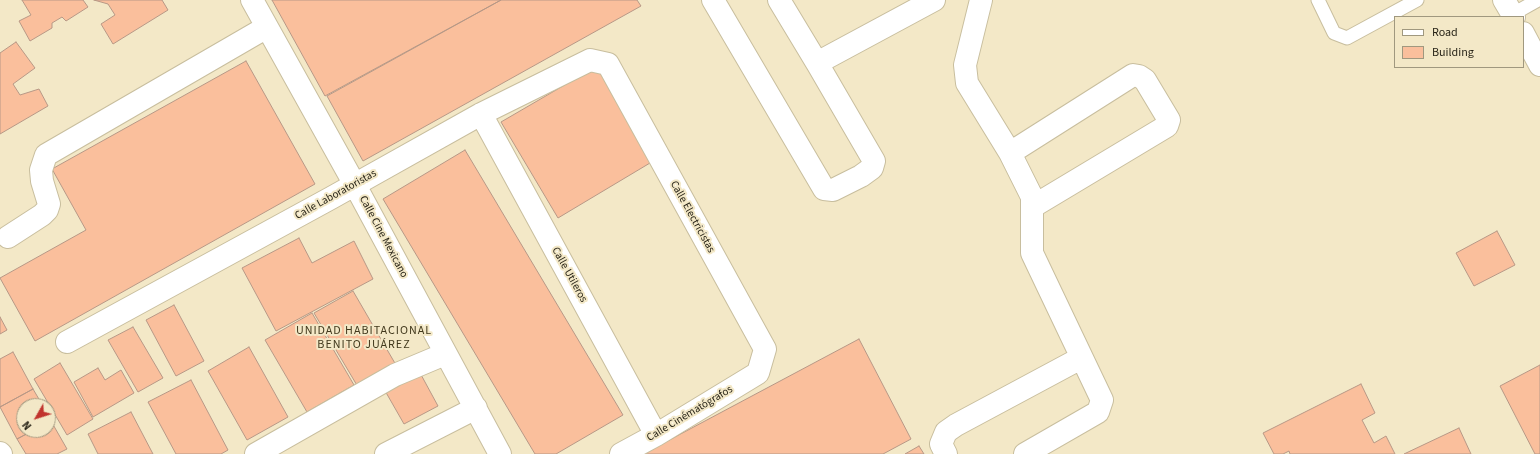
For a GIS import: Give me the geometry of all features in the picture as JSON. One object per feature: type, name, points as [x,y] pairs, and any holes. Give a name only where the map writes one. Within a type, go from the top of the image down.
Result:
[{"type":"street","name":"Calle Cine Mexicano","points":[[252,0],[355,185],[500,454]]},
{"type":"street","points":[[714,0],[824,189],[833,190],[861,176],[872,168],[874,161],[779,0]]},
{"type":"street","points":[[817,63],[934,0]]},
{"type":"street","points":[[981,0],[965,65],[967,83],[1010,153],[1032,197],[1032,253],[1102,400],[1098,412],[1025,454]]},
{"type":"street","points":[[8,237],[42,215],[47,210],[49,204],[42,181],[41,170],[46,155],[267,28]]},
{"type":"street","points":[[1524,36],[1540,65]]},
{"type":"street","name":"Calle Laboratoristas","points":[[67,342],[482,114],[590,60],[608,64]]},
{"type":"street","name":"Calle Electricistas","points":[[608,64],[765,349],[758,372]]},
{"type":"street","points":[[1010,153],[1133,75],[1139,76],[1145,80],[1169,120],[1167,126],[1032,207]]},
{"type":"street","name":"Calle Utileros","points":[[482,114],[656,435]]},
{"type":"street","points":[[256,454],[396,375],[445,354]]},
{"type":"street","points":[[946,454],[941,444],[946,432],[956,425],[1081,358]]},
{"type":"street","name":"Calle Cinématógrafos","points":[[621,454],[656,435],[758,372]]},
{"type":"street","points":[[386,454],[476,408]]},
{"type":"lane","points":[[1318,0],[1334,33],[1347,38],[1417,0]]},
{"type":"lane","points":[[1510,10],[1538,0]]},
{"type":"building","points":[[22,0],[83,0],[88,7],[66,21],[62,17],[52,23],[52,28],[30,41],[19,21],[31,15]]},
{"type":"building","points":[[94,0],[162,0],[168,10],[113,44],[101,24],[115,15],[108,4]]},
{"type":"building","points":[[272,0],[501,0],[325,96]]},
{"type":"building","points":[[501,0],[637,0],[641,6],[363,161],[327,96]]},
{"type":"building","points":[[16,42],[35,68],[13,84],[20,95],[39,89],[48,106],[0,134],[0,53]]},
{"type":"building","points":[[246,61],[315,184],[35,341],[0,278],[86,230],[52,169]]},
{"type":"building","points":[[599,65],[655,160],[558,218],[501,122]]},
{"type":"building","points":[[465,150],[623,415],[556,454],[535,454],[383,199]]},
{"type":"building","points":[[1497,231],[1515,265],[1474,286],[1456,253]]},
{"type":"building","points":[[299,238],[312,263],[354,241],[373,279],[276,331],[242,268]]},
{"type":"building","points":[[353,291],[396,365],[358,387],[314,313]]},
{"type":"building","points":[[174,305],[204,361],[176,376],[146,320]]},
{"type":"building","points":[[312,313],[354,385],[307,412],[265,340]]},
{"type":"building","points":[[0,317],[7,330],[0,334]]},
{"type":"building","points":[[133,327],[163,378],[138,392],[108,340]]},
{"type":"building","points":[[859,339],[911,439],[883,454],[643,454]]},
{"type":"building","points":[[249,347],[288,417],[247,440],[208,371]]},
{"type":"building","points":[[13,352],[33,389],[0,407],[0,359]]},
{"type":"building","points":[[60,363],[93,419],[67,435],[56,416],[56,398],[45,398],[34,379]]},
{"type":"building","points":[[1540,365],[1540,454],[1535,454],[1500,386]]},
{"type":"building","points":[[98,368],[105,380],[121,370],[134,393],[93,417],[74,382]]},
{"type":"building","points":[[419,371],[438,406],[404,424],[384,389]]},
{"type":"building","points":[[191,380],[228,450],[221,454],[176,454],[148,402]]},
{"type":"building","points":[[1361,384],[1375,413],[1362,420],[1374,443],[1386,436],[1395,454],[1290,454],[1289,451],[1283,454],[1274,454],[1263,433]]},
{"type":"building","points":[[33,389],[38,398],[16,398]]},
{"type":"building","points":[[16,398],[16,437],[0,407]]},
{"type":"building","points":[[131,412],[153,454],[98,454],[88,434]]},
{"type":"building","points":[[1459,428],[1471,454],[1404,454]]},
{"type":"building","points":[[56,430],[67,449],[57,454],[26,454],[17,439],[56,438]]},
{"type":"building","points":[[919,446],[924,454],[905,454]]},
{"type":"district","name":"UNIDAD HABITACIONAL BENITO JUÁREZ","points":[[364,338]]}]
